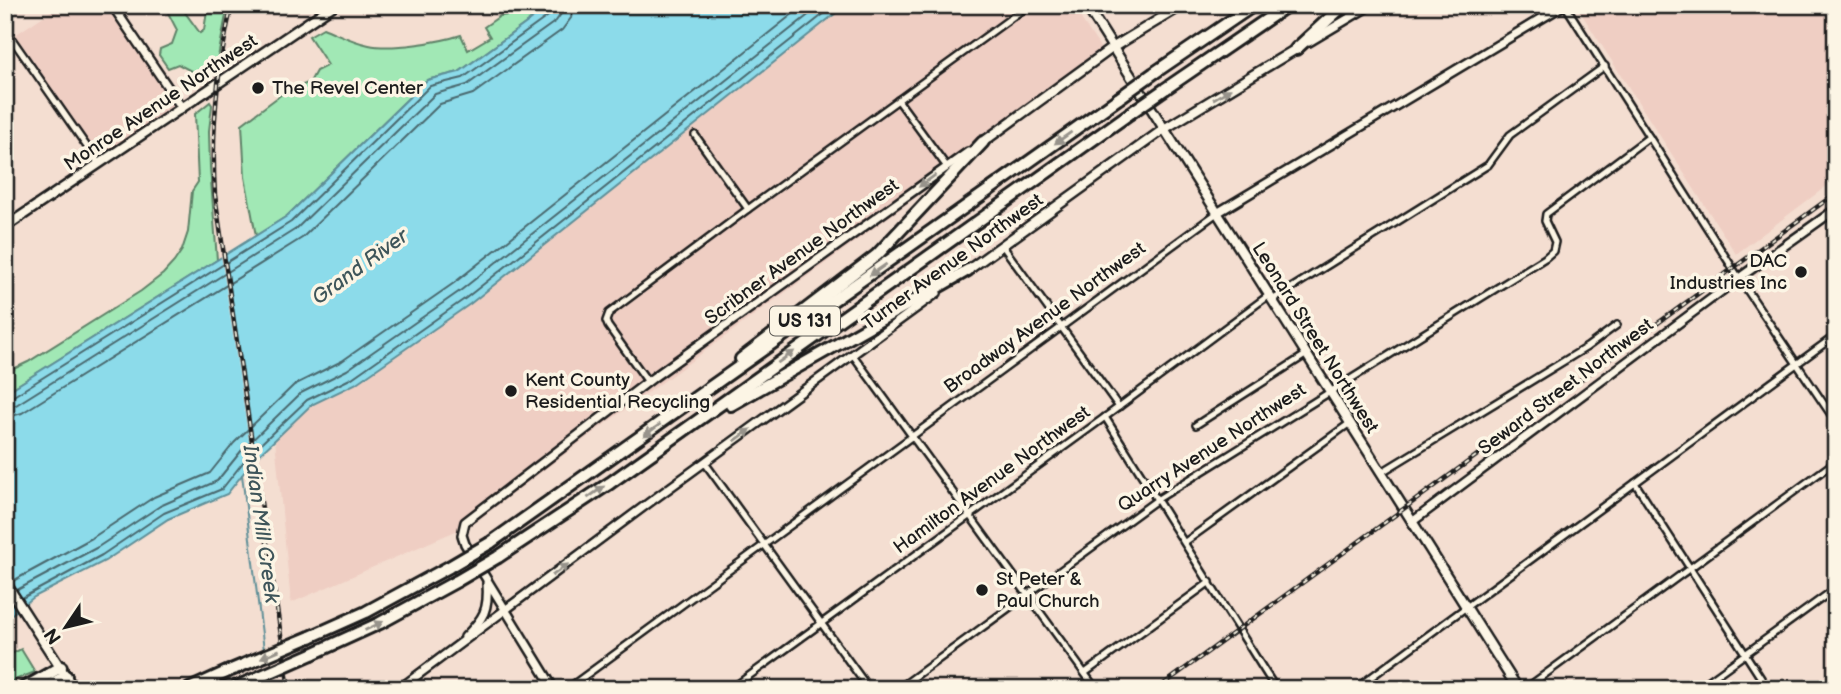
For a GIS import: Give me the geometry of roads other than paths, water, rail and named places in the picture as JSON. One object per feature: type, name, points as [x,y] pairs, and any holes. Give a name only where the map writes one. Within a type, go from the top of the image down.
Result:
[{"type":"highway","name":"US 131","points":[[189,689],[366,612],[490,543],[1254,5]]},
{"type":"highway","name":"US 131","points":[[233,688],[380,623],[498,557],[561,516],[1129,114],[1288,5]]},
{"type":"highway","points":[[1296,49],[1344,5]]},
{"type":"highway","points":[[713,387],[747,354],[877,255],[983,142]]},
{"type":"highway","points":[[671,439],[968,270]]},
{"type":"highway","points":[[22,689],[64,672]]},
{"type":"highway","points":[[42,689],[64,672]]},
{"type":"main road","name":"Monroe Avenue Northwest","points":[[9,225],[334,5]]},
{"type":"main road","name":"Leonard Street Northwest","points":[[1086,5],[1518,689]]},
{"type":"main road","name":"Scribner Avenue Northwest","points":[[983,142],[1112,48],[1183,5]]},
{"type":"main road","name":"Turner Avenue Northwest","points":[[968,270],[1164,129],[1296,49]]},
{"type":"main road","points":[[5,582],[74,689]]},
{"type":"street","points":[[112,5],[182,108]]},
{"type":"street","points":[[648,382],[606,321],[615,307],[1029,5]]},
{"type":"street","name":"Turner Avenue Northwest","points":[[1296,49],[1371,5]]},
{"type":"street","points":[[1564,5],[1836,422]]},
{"type":"street","name":"Broadway Avenue Northwest","points":[[567,689],[1217,213],[1564,5]]},
{"type":"street","points":[[1830,5],[1836,14]]},
{"type":"street","points":[[5,29],[99,164]]},
{"type":"street","name":"Hamilton Avenue Northwest","points":[[731,689],[1270,297],[1488,164],[1510,135],[1605,66]]},
{"type":"street","points":[[898,100],[947,167]]},
{"type":"street","points":[[695,135],[748,209]]},
{"type":"street","name":"Quarry Avenue Northwest","points":[[898,689],[1158,499],[1545,258],[1553,251],[1555,242],[1545,221],[1546,214],[1649,137]]},
{"type":"street","name":"Scribner Avenue Northwest","points":[[487,581],[465,544],[463,528],[470,517],[648,382],[983,142]]},
{"type":"street","name":"Seward Street Northwest","points":[[1412,522],[1836,209]]},
{"type":"street","points":[[5,210],[9,225]]},
{"type":"street","points":[[1002,245],[1119,407]]},
{"type":"street","name":"Turner Avenue Northwest","points":[[399,689],[968,270]]},
{"type":"street","points":[[1381,472],[1587,347],[1617,325]]},
{"type":"street","points":[[1355,689],[1836,335]]},
{"type":"street","points":[[1196,425],[1307,354]]},
{"type":"street","points":[[853,355],[1096,689]]},
{"type":"street","points":[[1105,417],[1276,689]]},
{"type":"street","points":[[1185,542],[1350,423]]},
{"type":"street","points":[[1525,689],[1836,461]]},
{"type":"street","points":[[705,463],[869,689]]},
{"type":"street","points":[[1635,483],[1768,689]]},
{"type":"street","points":[[487,581],[554,689]]},
{"type":"street","points":[[447,654],[484,614],[488,600],[487,581]]},
{"type":"street","points":[[1085,673],[1210,582]]},
{"type":"street","points":[[1697,689],[1836,588]]},
{"type":"water","name":"Grand River","points":[[551,5],[846,5],[470,304],[355,384],[311,405],[253,461],[227,494],[168,519],[105,561],[34,597],[5,617],[5,393],[287,216],[427,80],[459,72]]},
{"type":"waterway","name":"Indian Mill Creek","points":[[242,475],[264,650]]},
{"type":"waterway","name":"Indian Mill Creek","points":[[268,679],[270,689]]},
{"type":"railway","points":[[232,5],[216,100],[215,195],[289,689]]},
{"type":"railway","points":[[1157,689],[1836,193]]},
{"type":"place","name":"The Revel Center","points":[[258,88]]},
{"type":"place","name":"DAC Industries Inc","points":[[1801,272]]},
{"type":"place","name":"Kent County Residential Recycling","points":[[511,391]]},
{"type":"place","name":"St Peter & Paul Church","points":[[982,590]]}]
